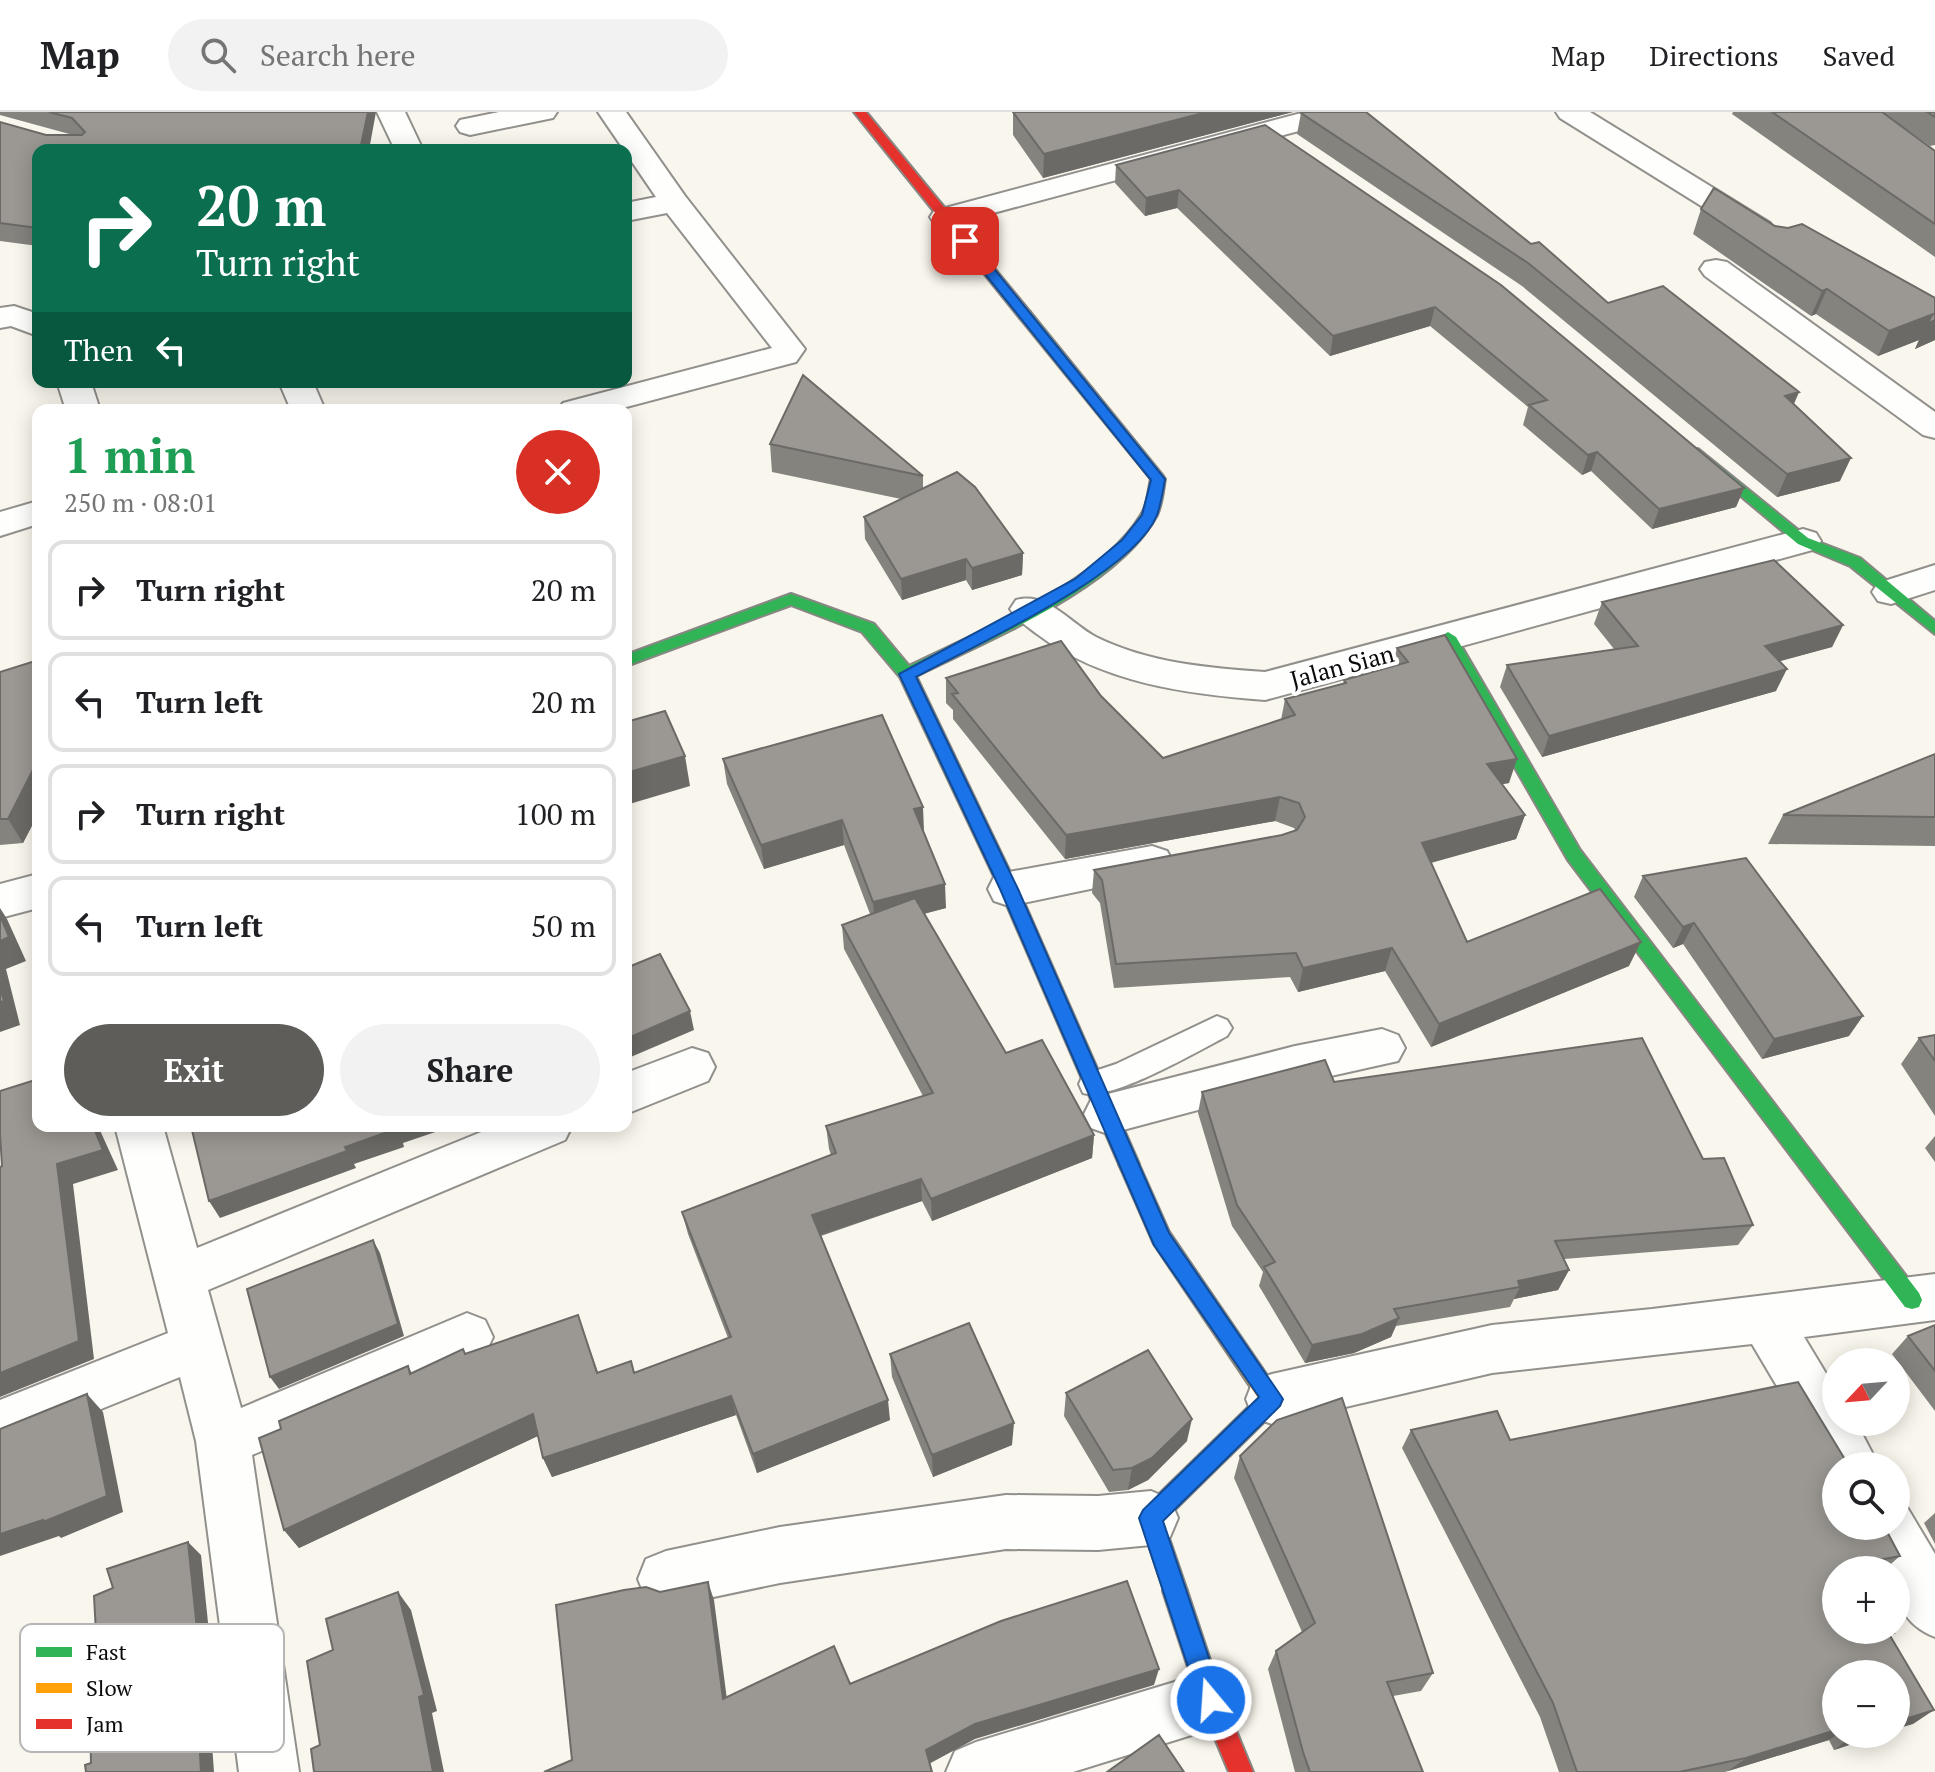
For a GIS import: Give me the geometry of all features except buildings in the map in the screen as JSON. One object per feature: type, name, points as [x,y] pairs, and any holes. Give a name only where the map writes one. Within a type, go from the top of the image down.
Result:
[{"type":"street","points":[[391,112],[406,144]]},
{"type":"street","points":[[470,126],[543,112]]},
{"type":"street","points":[[596,404],[770,360],[784,355],[789,349],[674,202],[612,112]]},
{"type":"street","points":[[860,112],[1158,479],[1149,516],[1127,543],[1080,582],[907,674]]},
{"type":"street","points":[[945,217],[1337,112]]},
{"type":"street","points":[[1570,112],[1778,241]]},
{"type":"street","points":[[1268,131],[1293,148]]},
{"type":"street","points":[[632,211],[674,202]]},
{"type":"street","points":[[1716,269],[1935,428]]},
{"type":"street","points":[[0,318],[14,316],[32,324]]},
{"type":"street","points":[[1681,439],[1803,541],[1855,562],[1935,629]]},
{"type":"street","points":[[0,524],[32,514]]},
{"type":"street","name":"Jalan Sian","points":[[1029,609],[1083,646],[1125,664],[1196,681],[1265,686],[1803,541]]},
{"type":"street","points":[[1891,592],[1935,577]]},
{"type":"street","points":[[632,659],[791,599],[868,628],[907,674],[1009,889],[1161,1238],[1272,1399]]},
{"type":"street","points":[[1448,637],[1574,855],[1924,1298]]},
{"type":"street","points":[[1009,889],[1197,854]]},
{"type":"street","points":[[0,901],[32,893]]},
{"type":"street","points":[[1101,1099],[1382,1048]]},
{"type":"street","points":[[632,1092],[692,1067]]},
{"type":"street","points":[[141,1132],[223,1441],[248,1624]]},
{"type":"street","points":[[181,1278],[534,1132]]},
{"type":"street","points":[[666,1579],[780,1555],[1006,1522],[1098,1523],[1151,1518],[1272,1399],[1492,1349],[1652,1333],[1924,1298]]},
{"type":"street","points":[[1764,1317],[1844,1452]]},
{"type":"street","points":[[223,1441],[467,1337]]},
{"type":"street","points":[[0,1425],[198,1345]]},
{"type":"street","points":[[1151,1518],[1211,1700],[1241,1772]]},
{"type":"street","points":[[1896,1540],[1935,1609]]},
{"type":"street","points":[[976,1772],[1211,1700]]},
{"type":"street","points":[[266,1752],[269,1772]]},
{"type":"lane","points":[[1101,1099],[1126,1073],[1217,1028]]},
{"type":"traffic: fast","points":[[907,674],[1003,626],[1074,585],[1106,563],[1131,539],[1153,506],[1158,479],[1025,315]]},
{"type":"traffic: fast","points":[[1698,453],[1803,541],[1855,562],[1935,629]]},
{"type":"traffic: fast","points":[[632,659],[791,599],[868,628],[907,674],[1009,889],[1129,1164]]},
{"type":"traffic: fast","points":[[1448,637],[1574,855],[1912,1300]]},
{"type":"traffic: slow","points":[[1129,1164],[1161,1238],[1272,1399],[1151,1518],[1175,1591]]},
{"type":"traffic: jam","points":[[860,112],[1025,315]]},
{"type":"traffic: jam","points":[[1175,1591],[1211,1700],[1241,1772]]},
{"type":"route","points":[[965,241],[1158,479],[1149,516],[1127,543],[1080,582],[907,674],[1009,889],[1161,1238],[1272,1399],[1151,1518],[1211,1700]]}]
